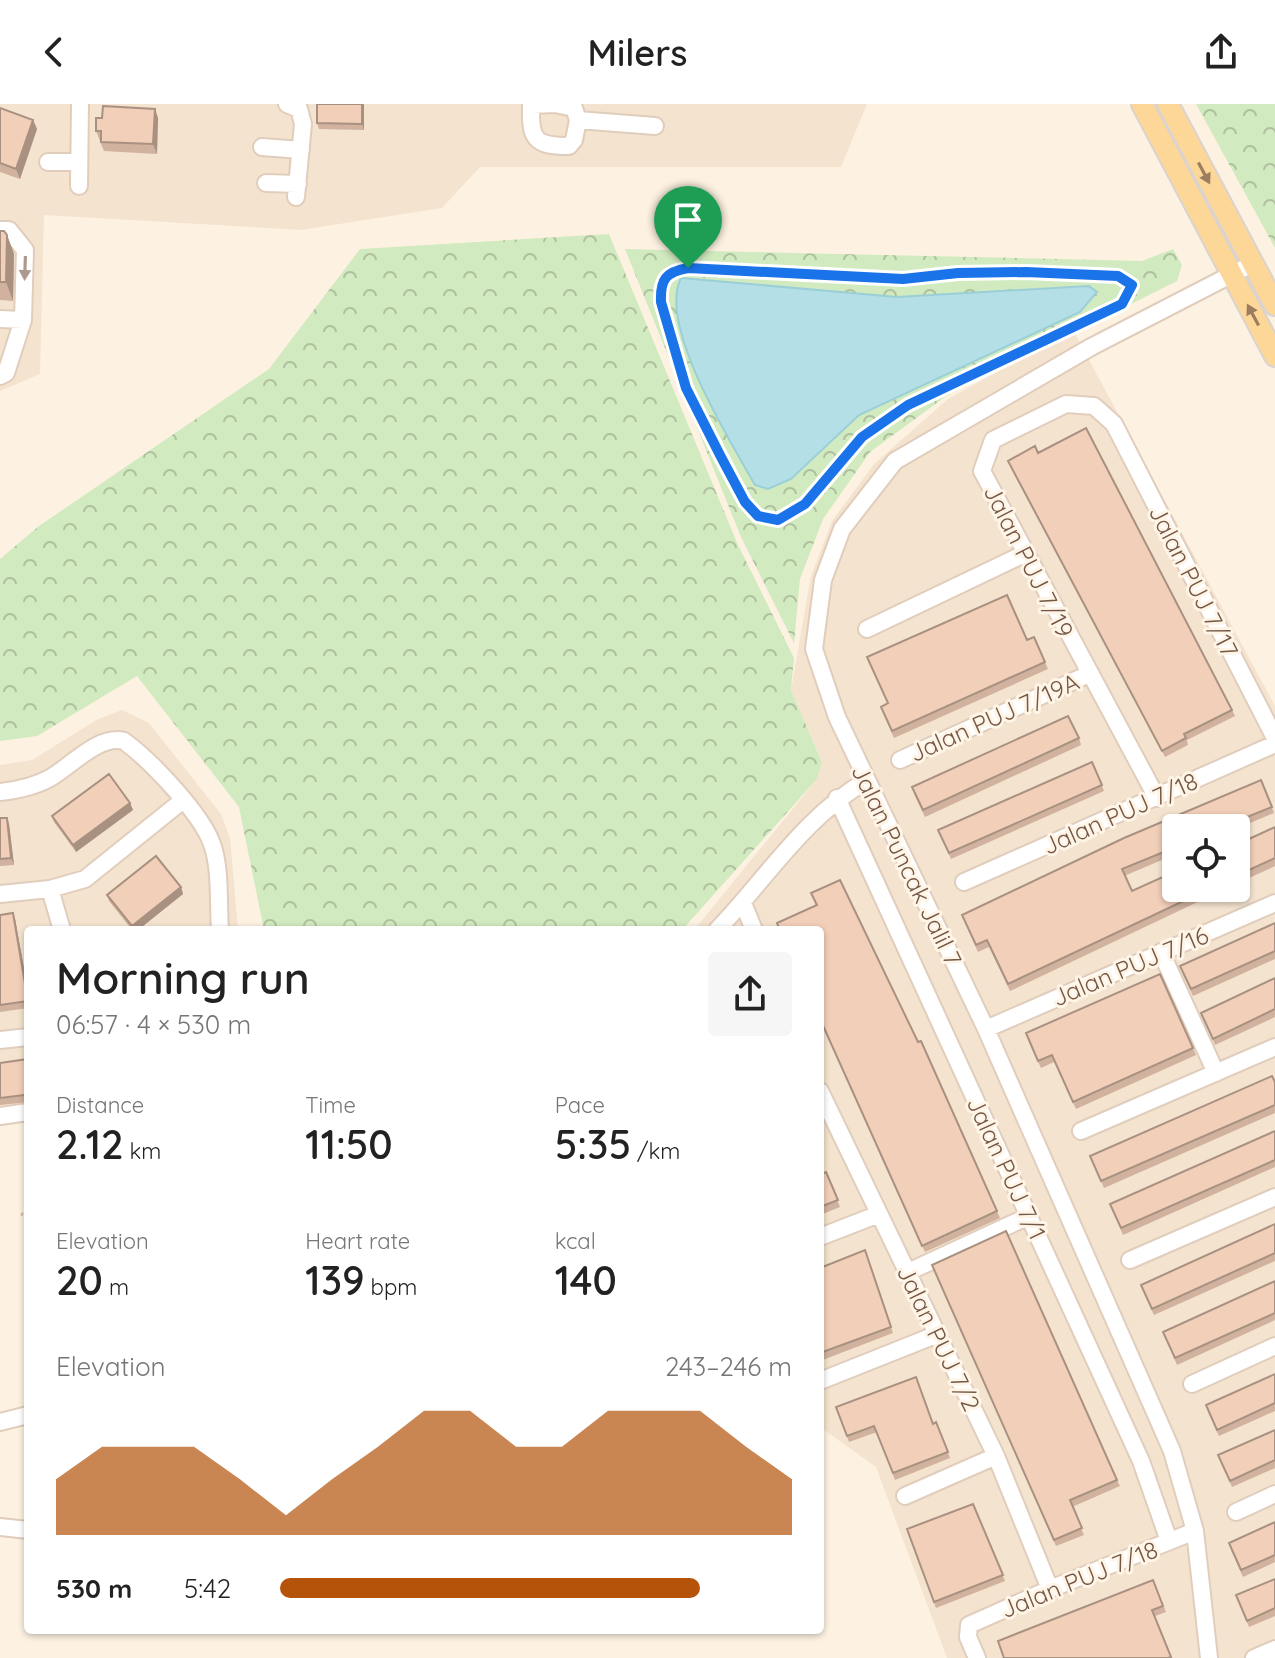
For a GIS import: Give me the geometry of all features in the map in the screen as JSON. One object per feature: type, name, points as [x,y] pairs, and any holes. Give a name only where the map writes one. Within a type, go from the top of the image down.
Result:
[{"type":"main road","points":[[1142,104],[1275,356]]},
{"type":"main road","points":[[1168,104],[1275,305]]},
{"type":"street","points":[[79,186],[80,104]]},
{"type":"street","points":[[266,183],[297,190],[303,124],[299,109],[287,104]]},
{"type":"street","points":[[555,104],[574,108],[578,120],[574,140],[569,146],[549,146],[538,141],[532,133],[531,105],[555,104]]},
{"type":"street","points":[[578,120],[655,126]]},
{"type":"street","points":[[262,147],[301,150]]},
{"type":"street","points":[[48,162],[79,162]]},
{"type":"street","points":[[0,230],[9,230],[25,250],[23,320],[6,373],[0,376]]},
{"type":"street","name":"Jalan Puncak Jalil 7","points":[[1209,1658],[1195,1531],[1172,1451],[986,1029],[837,717],[814,649],[823,580],[842,529],[895,461],[1091,347],[1252,264]]},
{"type":"street","points":[[0,319],[23,320]]},
{"type":"street","name":"Jalan PUJ 7/19","points":[[1114,424],[1094,406],[1066,404],[993,440],[982,471],[1157,798]]},
{"type":"street","name":"Jalan PUJ 7/17","points":[[1114,424],[1275,741]]},
{"type":"street","points":[[867,629],[1024,554]]},
{"type":"street","name":"Jalan PUJ 7/19A","points":[[900,760],[1089,674]]},
{"type":"street","points":[[0,792],[34,786],[99,745],[117,739],[134,749],[199,820],[213,847],[220,926]]},
{"type":"street","name":"Jalan PUJ 7/18","points":[[964,882],[1157,798],[1275,741]]},
{"type":"street","points":[[721,926],[812,821],[837,798],[866,781]]},
{"type":"street","name":"Jalan PUJ 7/1","points":[[837,798],[1141,1461],[1169,1541]]},
{"type":"street","points":[[0,894],[50,889],[85,879],[182,801]]},
{"type":"street","points":[[50,889],[61,926]]},
{"type":"street","points":[[743,903],[752,926]]},
{"type":"street","name":"Jalan PUJ 7/16","points":[[986,1029],[1275,903]]},
{"type":"street","points":[[1161,952],[1216,1073]]},
{"type":"street","points":[[0,1040],[24,1037]]},
{"type":"street","points":[[1081,1131],[1275,1047]]},
{"type":"street","name":"Jalan PUJ 7/2","points":[[824,1099],[996,1456],[1050,1589]]},
{"type":"street","points":[[0,1116],[24,1113]]},
{"type":"street","points":[[1130,1260],[1275,1197]]},
{"type":"street","points":[[824,1235],[879,1214]]},
{"type":"street","points":[[908,1272],[1029,1216]]},
{"type":"street","points":[[824,1379],[938,1334]]},
{"type":"street","points":[[1192,1384],[1275,1346]]},
{"type":"street","points":[[0,1422],[24,1416]]},
{"type":"street","points":[[905,1496],[996,1456]]},
{"type":"street","points":[[1236,1512],[1275,1494]]},
{"type":"street","points":[[0,1527],[24,1530]]},
{"type":"street","name":"Jalan PUJ 7/18","points":[[977,1658],[967,1631],[969,1625],[1195,1531]]},
{"type":"street","points":[[1254,1658],[1275,1649]]},
{"type":"path","points":[[688,268],[903,279],[958,273],[1026,272],[1118,276],[1132,285],[1122,304],[908,405],[862,437],[805,504],[778,520],[765,519],[745,502],[686,388],[661,302],[661,289],[663,278],[672,271],[688,268]]},
{"type":"shaded area","points":[[0,104],[867,104],[841,167],[480,167],[442,208],[301,230],[44,215],[40,374],[0,391]]},
{"type":"shaded area","points":[[1073,330],[1275,706],[1275,1658],[947,1658],[876,1467],[824,1430],[824,926],[697,926],[817,779],[822,761],[791,690],[811,576],[832,521],[874,464],[948,399]]},
{"type":"shaded area","points":[[122,710],[149,723],[221,814],[230,838],[238,926],[24,926],[24,1122],[0,1125],[0,765],[32,760],[98,719]]},
{"type":"green space","points":[[1196,104],[1275,104],[1275,248]]},
{"type":"green space","points":[[609,234],[738,545],[794,658],[791,690],[822,762],[817,779],[686,926],[263,926],[239,807],[137,676],[37,736],[0,741],[0,559],[39,526],[269,369],[360,249]]},
{"type":"green space","points":[[625,249],[1142,261],[1173,249],[1182,265],[1177,281],[945,397],[870,452],[823,519],[800,579],[794,643],[741,537]]},
{"type":"water","points":[[681,278],[897,297],[1089,286],[1097,292],[1080,312],[859,415],[791,479],[768,489],[755,485],[700,383],[679,324],[676,299]]},
{"type":"building","points":[[317,104],[362,104],[362,124],[317,123]]},
{"type":"building","points":[[103,106],[155,109],[153,144],[101,142],[101,131],[96,131],[96,118],[102,118]]},
{"type":"building","points":[[0,108],[33,120],[16,169],[0,163]]},
{"type":"building","points":[[0,231],[7,235],[6,282],[0,282]]},
{"type":"building","points":[[1086,428],[1232,710],[1184,734],[1186,738],[1162,751],[1008,461],[1035,446],[1038,453]]},
{"type":"building","points":[[1007,595],[1027,640],[1034,637],[1045,662],[892,731],[881,707],[888,703],[867,657]]},
{"type":"building","points":[[1068,716],[1079,738],[923,810],[912,787]]},
{"type":"building","points":[[1092,762],[1102,785],[949,853],[938,830]]},
{"type":"building","points":[[109,774],[130,803],[73,845],[52,816]]},
{"type":"building","points":[[1261,780],[1272,807],[1250,816],[1181,814]]},
{"type":"building","points":[[0,818],[7,818],[11,858],[0,859]]},
{"type":"building","points":[[1162,822],[1162,853],[1122,869],[1132,891],[1162,877],[1162,902],[1181,902],[1008,984],[987,940],[976,945],[962,915]]},
{"type":"building","points":[[1275,827],[1275,858],[1250,870],[1250,839]]},
{"type":"building","points":[[156,856],[181,887],[132,926],[107,895]]},
{"type":"building","points":[[840,880],[918,1042],[921,1041],[997,1211],[922,1246],[824,1028],[824,926],[778,926],[777,923],[817,905],[811,893]]},
{"type":"building","points":[[13,913],[24,978],[24,1002],[0,1005],[0,915]]},
{"type":"building","points":[[1275,923],[1275,951],[1191,989],[1180,966]]},
{"type":"building","points":[[1160,974],[1193,1048],[1073,1102],[1052,1055],[1038,1061],[1026,1033]]},
{"type":"building","points":[[1275,978],[1275,1009],[1213,1039],[1201,1013]]},
{"type":"building","points":[[24,1060],[24,1095],[0,1098],[0,1063]]},
{"type":"building","points":[[1272,1076],[1275,1105],[1101,1181],[1090,1156]]},
{"type":"building","points":[[1275,1131],[1275,1160],[1121,1228],[1110,1204]]},
{"type":"building","points":[[826,1172],[838,1200],[824,1205]]},
{"type":"building","points":[[1275,1224],[1275,1253],[1152,1309],[1141,1285]]},
{"type":"building","points":[[1006,1231],[1117,1480],[1070,1500],[1082,1528],[1054,1540],[932,1265]]},
{"type":"building","points":[[865,1250],[891,1327],[824,1352],[824,1266]]},
{"type":"building","points":[[1275,1281],[1275,1313],[1175,1358],[1163,1332]]},
{"type":"building","points":[[1275,1374],[1275,1403],[1217,1430],[1206,1405]]},
{"type":"building","points":[[916,1377],[933,1424],[936,1422],[948,1452],[893,1473],[874,1426],[847,1436],[836,1407]]},
{"type":"building","points":[[1275,1430],[1275,1460],[1230,1481],[1218,1455]]},
{"type":"building","points":[[973,1504],[1003,1575],[934,1602],[907,1529]]},
{"type":"building","points":[[1275,1522],[1275,1555],[1241,1570],[1229,1543]]},
{"type":"building","points":[[1275,1579],[1275,1608],[1247,1621],[1236,1595]]},
{"type":"building","points":[[1153,1580],[1163,1606],[1152,1610],[1171,1657],[1004,1658],[998,1641]]},
{"type":"route","points":[[688,268],[903,279],[958,273],[1026,272],[1118,276],[1132,285],[1122,304],[908,405],[862,437],[805,504],[778,520],[758,516],[745,502],[686,388],[661,302],[661,289],[663,278],[672,271],[688,268]]}]
